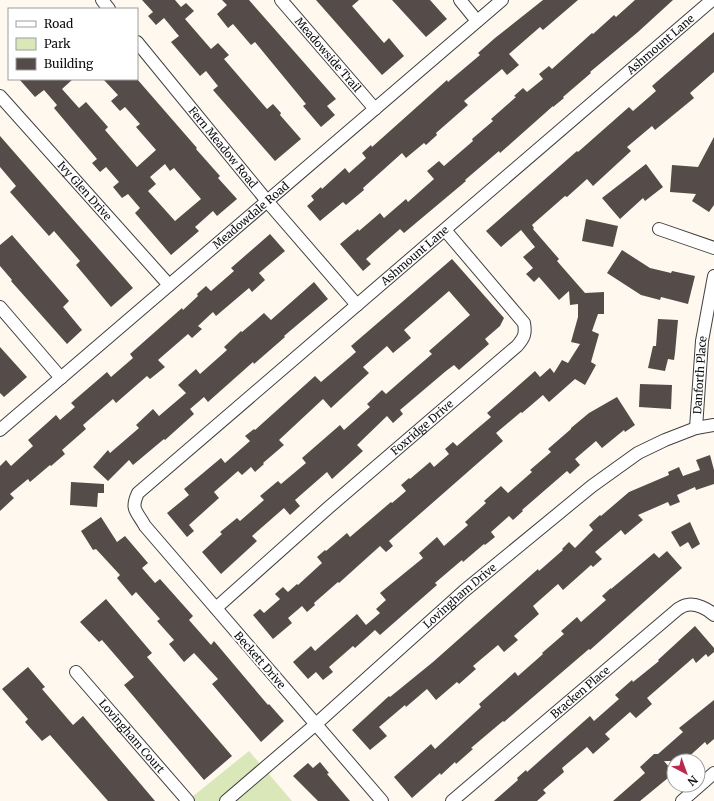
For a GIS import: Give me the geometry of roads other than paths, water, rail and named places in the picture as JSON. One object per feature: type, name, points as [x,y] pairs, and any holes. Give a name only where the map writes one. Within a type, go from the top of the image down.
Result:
[{"type":"street","points":[[102,0],[108,8]]},
{"type":"street","name":"Meadowside Trail","points":[[281,0],[375,109]]},
{"type":"street","points":[[460,0],[477,21]]},
{"type":"street","name":"Meadowdale Road","points":[[0,430],[502,0]]},
{"type":"street","name":"Ashmount Lane","points":[[140,518],[134,509],[134,502],[138,493],[712,0]]},
{"type":"street","name":"Fern Meadow Road","points":[[138,43],[267,201],[357,305]]},
{"type":"street","name":"Ivy Glen Drive","points":[[0,96],[169,285]]},
{"type":"street","points":[[659,229],[714,248]]},
{"type":"street","name":"Foxridge Drive","points":[[216,608],[328,508],[517,346],[524,337],[524,323],[445,230]]},
{"type":"street","name":"Danforth Place","points":[[696,428],[702,340],[714,276]]},
{"type":"street","points":[[0,307],[61,378]]},
{"type":"street","name":"Lovingham Drive","points":[[226,801],[316,724],[464,591],[592,486],[638,453],[665,440],[696,428],[714,425]]},
{"type":"street","name":"Beckett Drive","points":[[140,518],[382,801]]},
{"type":"street","name":"Bracken Place","points":[[452,801],[678,609],[688,604],[702,607],[714,615]]},
{"type":"street","name":"Lovingham Court","points":[[76,672],[188,801]]},
{"type":"street","points":[[682,801],[714,773]]}]
